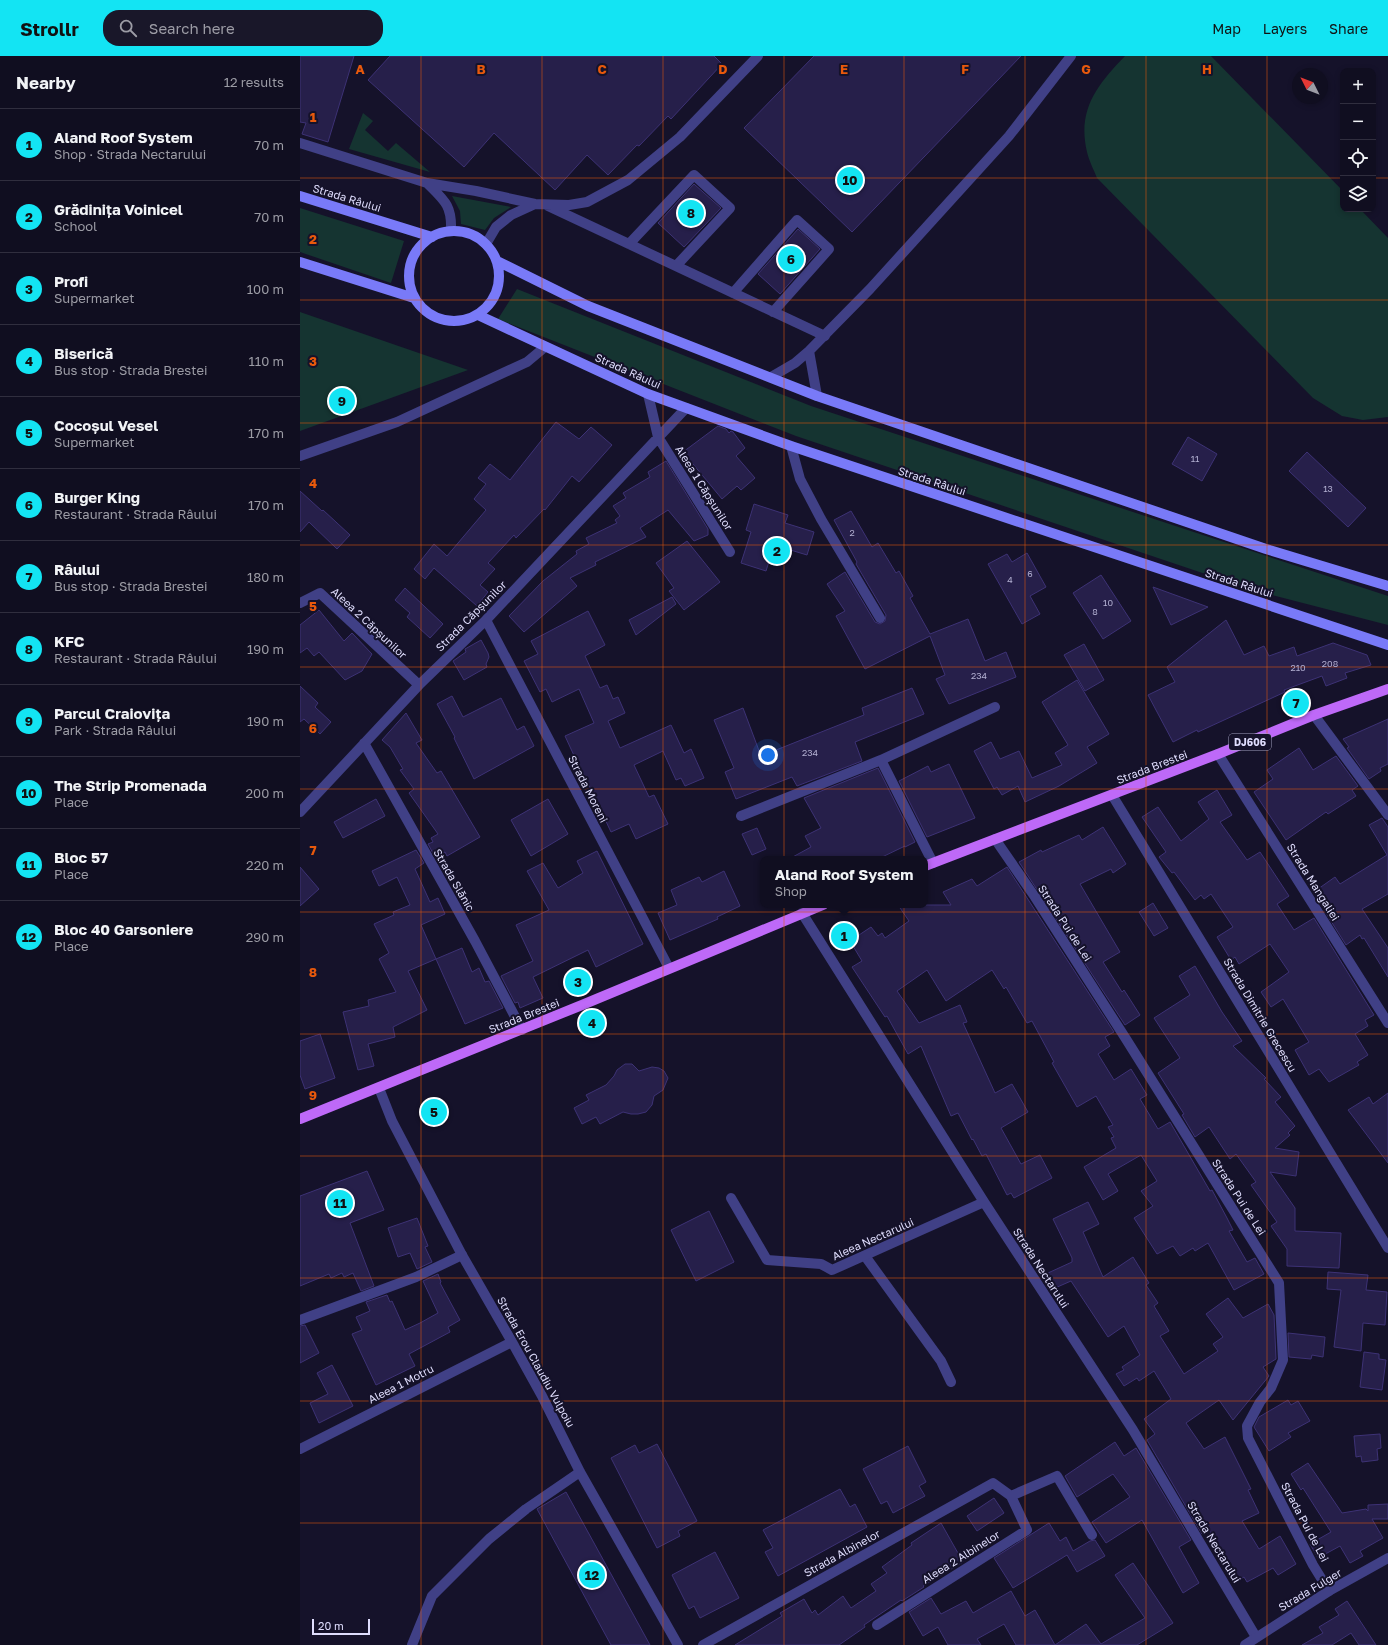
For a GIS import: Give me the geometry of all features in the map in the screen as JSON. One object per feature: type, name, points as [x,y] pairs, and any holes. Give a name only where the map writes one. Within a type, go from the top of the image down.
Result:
[{"type":"main road","name":"Strada Râului","points":[[300,196],[432,237]]},
{"type":"main road","points":[[451,230],[469,233],[486,244],[493,252],[497,261],[499,281],[497,291],[489,304],[478,315],[468,320],[458,322],[437,319],[420,306],[414,298],[410,288],[410,267],[413,257],[421,245],[432,237],[451,230]]},
{"type":"main road","points":[[497,261],[588,306],[817,396],[1266,549],[1388,586]]},
{"type":"main road","points":[[300,262],[414,298]]},
{"type":"main road","name":"Strada Râului","points":[[478,315],[648,394],[686,408],[791,446],[1388,645]]},
{"type":"main road","name":"Strada Brestei","points":[[929,864],[1218,754],[1314,715],[1388,689]]},
{"type":"main road","name":"Strada Brestei","points":[[300,1119],[522,1030],[816,908]]},
{"type":"street","points":[[300,143],[427,183],[540,204],[569,205],[587,202],[628,180],[680,137],[758,56]]},
{"type":"street","points":[[771,377],[795,363],[809,351],[870,289],[1009,136],[1071,56]]},
{"type":"street","points":[[629,244],[694,175],[730,208],[676,266]]},
{"type":"street","points":[[427,183],[449,207],[452,218],[451,230]]},
{"type":"street","points":[[486,244],[496,227],[512,215],[540,204],[825,336]]},
{"type":"street","points":[[733,293],[796,220],[829,249],[773,312]]},
{"type":"street","points":[[300,456],[398,422],[527,362],[545,347]]},
{"type":"street","points":[[809,351],[817,396]]},
{"type":"street","points":[[648,394],[658,437]]},
{"type":"street","name":"Strada Căpșunilor","points":[[300,812],[419,685],[486,620],[686,408]]},
{"type":"street","name":"Aleea 1 Căpșunilor","points":[[658,437],[730,552]]},
{"type":"street","points":[[791,446],[800,479],[821,519],[880,618]]},
{"type":"street","name":"Aleea 2 Căpșunilor","points":[[300,604],[320,593],[419,685]]},
{"type":"street","name":"Strada Moreni","points":[[486,620],[669,968]]},
{"type":"street","points":[[740,816],[881,760],[995,706]]},
{"type":"street","points":[[1314,715],[1388,815]]},
{"type":"street","name":"Strada Slănic","points":[[364,743],[475,941],[522,1030]]},
{"type":"street","name":"Strada Mangaliei","points":[[1218,754],[1388,1023]]},
{"type":"street","points":[[881,760],[925,856]]},
{"type":"street","name":"Strada Dimitrie Grecescu","points":[[1112,795],[1388,1248]]},
{"type":"street","name":"Strada Pui de Lei","points":[[995,839],[1035,897],[1126,1039],[1279,1283],[1283,1360],[1271,1388],[1260,1402],[1247,1426],[1248,1438],[1329,1591]]},
{"type":"street","name":"Strada Nectarului","points":[[802,914],[984,1202],[1134,1430],[1256,1637]]},
{"type":"street","name":"Strada Erou Claudiu Vulpoiu","points":[[379,1088],[392,1121],[462,1255],[512,1342],[580,1472],[678,1645]]},
{"type":"street","name":"Aleea Nectarului","points":[[731,1198],[767,1260],[821,1264],[832,1270],[984,1202]]},
{"type":"street","points":[[300,1320],[416,1277],[462,1255]]},
{"type":"street","points":[[864,1256],[942,1360],[951,1382]]},
{"type":"street","name":"Aleea 1 Motru","points":[[300,1449],[512,1342]]},
{"type":"street","points":[[412,1645],[432,1596],[490,1539],[526,1509],[580,1472]]},
{"type":"street","points":[[1011,1496],[1057,1476],[1092,1535]]},
{"type":"street","name":"Strada Albinelor","points":[[703,1645],[993,1482],[1011,1496]]},
{"type":"street","name":"Aleea 2 Albinelor","points":[[877,1625],[1027,1530],[1011,1496]]},
{"type":"street","name":"Strada Fulger","points":[[1245,1645],[1329,1591],[1388,1558]]},
{"type":"green space","points":[[1125,56],[1211,56],[1340,188],[1340,212],[1363,212],[1388,238],[1388,417],[1363,420],[1342,416],[1313,398],[1097,178],[1088,155],[1085,137],[1085,123],[1087,111],[1092,99],[1098,88]]},
{"type":"green space","points":[[363,113],[373,121],[365,130],[388,151],[396,143],[430,172],[349,149]]},
{"type":"green space","points":[[452,196],[511,207],[494,218],[485,230],[461,224],[460,211]]},
{"type":"green space","points":[[300,208],[404,241],[391,283],[300,252]]},
{"type":"green space","points":[[517,289],[811,406],[1388,596],[1388,625],[1256,591],[796,436],[498,319]]},
{"type":"green space","points":[[300,312],[468,370],[300,431]]},
{"type":"building","points":[[300,56],[354,56],[328,142],[302,134],[306,123],[300,122]]},
{"type":"building","points":[[390,56],[714,56],[722,64],[671,119],[668,116],[608,175],[587,155],[555,190],[494,133],[464,167],[368,80]]},
{"type":"building","points":[[814,56],[1021,56],[852,232],[744,128]]},
{"type":"building","points":[[694,184],[721,208],[684,247],[658,223]]},
{"type":"building","points":[[798,229],[820,249],[780,294],[758,274]]},
{"type":"building","points":[[556,422],[579,439],[591,427],[612,445],[579,482],[572,476],[545,510],[544,509],[516,538],[514,535],[488,563],[495,569],[480,585],[488,592],[477,606],[434,568],[425,579],[414,569],[434,544],[447,556],[486,510],[474,499],[486,484],[478,478],[490,464],[510,480]]},
{"type":"building","points":[[718,426],[726,429],[729,433],[731,431],[733,432],[745,448],[736,456],[755,478],[741,490],[737,486],[722,499],[683,452]]},
{"type":"building","points":[[1188,437],[1217,454],[1202,481],[1172,464]]},
{"type":"building","points":[[1307,452],[1366,508],[1348,527],[1289,471]]},
{"type":"building","points":[[666,461],[708,529],[708,535],[694,541],[668,510],[640,528],[646,537],[595,562],[596,565],[570,578],[577,586],[524,632],[509,616],[543,581],[577,554],[576,551],[589,544],[586,538],[617,523],[615,520],[620,516],[613,506],[626,498],[623,493],[650,477],[648,472]]},
{"type":"building","points":[[300,491],[350,535],[337,549],[309,522],[300,532]]},
{"type":"building","points":[[754,504],[788,515],[785,523],[814,532],[807,555],[774,545],[766,571],[741,563],[751,532],[746,530]]},
{"type":"building","points":[[851,511],[872,547],[878,543],[896,573],[899,571],[913,596],[910,598],[930,634],[968,619],[985,661],[1006,652],[1016,677],[949,704],[936,679],[945,675],[930,636],[865,669],[836,616],[845,611],[827,584],[845,572],[875,622],[880,624],[885,621],[886,615],[856,564],[857,562],[834,520]]},
{"type":"building","points":[[687,541],[720,582],[684,610],[669,591],[674,588],[656,563]]},
{"type":"building","points":[[1027,553],[1046,587],[1030,596],[1040,614],[1022,624],[988,564],[1007,554],[1012,562]]},
{"type":"building","points":[[1101,575],[1131,621],[1103,639],[1073,593]]},
{"type":"building","points":[[1153,587],[1208,607],[1171,625]]},
{"type":"building","points":[[405,588],[443,624],[430,638],[407,617],[410,613],[395,600]]},
{"type":"building","points":[[672,597],[676,604],[636,635],[629,620]]},
{"type":"building","points":[[319,610],[344,641],[352,633],[372,654],[362,671],[345,680],[319,652],[314,656],[307,648],[300,653],[300,625]]},
{"type":"building","points":[[588,611],[605,645],[585,656],[600,688],[607,685],[613,699],[618,697],[625,713],[608,721],[620,748],[671,725],[684,753],[691,749],[704,778],[685,786],[681,778],[676,780],[663,751],[634,765],[649,797],[654,795],[668,824],[636,839],[629,824],[611,832],[565,736],[594,723],[579,689],[552,702],[546,689],[540,692],[524,661],[538,654],[531,641]]},
{"type":"building","points":[[1226,620],[1244,655],[1264,646],[1269,656],[1294,647],[1297,656],[1333,643],[1367,655],[1371,665],[1345,673],[1347,678],[1326,686],[1322,676],[1284,690],[1285,692],[1173,742],[1148,695],[1175,682],[1167,667]]},
{"type":"building","points":[[481,640],[489,657],[486,664],[487,667],[464,680],[453,661],[466,652],[465,649]]},
{"type":"building","points":[[1084,644],[1104,680],[1085,691],[1064,655]]},
{"type":"building","points":[[1077,680],[1109,734],[1087,747],[1097,763],[1059,786],[1025,802],[1018,786],[1002,795],[997,787],[994,789],[974,751],[991,742],[1000,759],[1019,751],[1032,778],[1062,765],[1055,753],[1068,745],[1042,702]]},
{"type":"building","points":[[300,686],[318,703],[315,707],[331,722],[320,734],[304,719],[300,722]]},
{"type":"building","points":[[912,688],[924,714],[855,742],[862,761],[797,786],[792,777],[736,799],[725,772],[734,768],[714,720],[743,708],[761,756],[864,715],[862,708]]},
{"type":"building","points":[[452,696],[463,717],[501,698],[517,730],[524,726],[534,746],[474,779],[454,738],[455,737],[437,704]]},
{"type":"building","points":[[406,713],[422,740],[416,743],[437,773],[441,771],[480,837],[447,856],[445,852],[435,857],[428,844],[433,842],[431,838],[438,834],[409,793],[414,789],[400,770],[403,769],[390,747],[382,740]]},
{"type":"building","points":[[1388,719],[1388,764],[1380,768],[1381,771],[1369,779],[1347,748],[1349,747],[1343,739]]},
{"type":"building","points":[[1299,748],[1313,770],[1336,756],[1358,786],[1352,790],[1356,796],[1328,814],[1326,812],[1286,840],[1254,792],[1273,779],[1267,770]]},
{"type":"building","points":[[949,764],[975,818],[927,837],[899,781],[928,766],[931,772]]},
{"type":"building","points":[[878,768],[915,842],[884,856],[794,856],[811,847],[805,836],[821,828],[804,798]]},
{"type":"building","points":[[1217,790],[1232,815],[1220,822],[1247,860],[1260,852],[1289,896],[1277,904],[1294,930],[1314,918],[1374,1015],[1365,1020],[1368,1026],[1355,1034],[1368,1055],[1357,1062],[1359,1065],[1329,1082],[1319,1069],[1309,1075],[1295,1050],[1309,1042],[1283,999],[1271,1007],[1261,992],[1289,972],[1270,944],[1239,964],[1235,957],[1231,960],[1217,937],[1233,927],[1211,894],[1204,899],[1201,895],[1195,900],[1174,872],[1172,873],[1159,857],[1166,852],[1142,817],[1158,807],[1181,841],[1209,819],[1198,802]]},
{"type":"building","points":[[376,799],[385,816],[343,838],[334,822]]},
{"type":"building","points":[[548,799],[568,834],[531,856],[511,820]]},
{"type":"building","points":[[1382,818],[1388,827],[1388,894],[1362,909],[1388,948],[1388,977],[1364,938],[1362,939],[1360,935],[1346,945],[1324,910],[1330,906],[1318,889],[1335,877],[1340,884],[1387,855],[1369,825]]},
{"type":"building","points":[[1103,827],[1126,864],[1113,873],[1111,869],[1080,884],[1120,952],[1103,962],[1122,992],[1124,990],[1140,1015],[1125,1025],[1019,862],[1041,850],[1042,852],[1079,835],[1082,840]]},
{"type":"building","points":[[757,828],[766,849],[752,855],[742,834]]},
{"type":"building","points":[[416,850],[424,863],[415,869],[430,902],[438,898],[445,914],[421,925],[436,959],[408,971],[427,1010],[393,1027],[395,1037],[368,1044],[374,1066],[358,1070],[343,1012],[369,1006],[368,1000],[396,992],[379,959],[389,953],[374,924],[394,915],[393,912],[410,905],[397,877],[379,886],[372,871]]},
{"type":"building","points":[[597,851],[643,944],[596,967],[588,950],[533,977],[543,998],[520,1008],[518,1002],[515,1003],[501,976],[533,961],[516,925],[549,910],[527,871],[543,863],[558,888],[583,873],[577,861]]},
{"type":"building","points":[[300,867],[319,889],[300,906]]},
{"type":"building","points":[[1007,867],[1114,1032],[1105,1037],[1110,1046],[1098,1054],[1114,1080],[1131,1069],[1147,1095],[1140,1099],[1158,1129],[1170,1122],[1210,1191],[1212,1190],[1233,1230],[1229,1231],[1247,1262],[1255,1258],[1264,1274],[1234,1290],[1208,1243],[1195,1251],[1193,1248],[1180,1256],[1173,1246],[1157,1254],[1134,1218],[1153,1206],[1141,1191],[1157,1181],[1141,1155],[1108,1174],[1118,1191],[1103,1200],[1084,1167],[1116,1148],[1111,1138],[1114,1137],[1108,1127],[1113,1125],[1096,1096],[1077,1107],[1052,1063],[1054,1062],[1032,1021],[1027,1023],[1006,987],[1004,989],[992,970],[946,1001],[927,970],[897,991],[919,1023],[960,1005],[967,1022],[963,1023],[995,1093],[1012,1084],[1028,1112],[1001,1128],[1021,1164],[1040,1155],[1052,1178],[1014,1198],[1011,1193],[1007,1195],[986,1154],[982,1156],[958,1113],[951,1116],[921,1046],[908,1054],[887,1016],[885,1017],[852,967],[862,961],[850,941],[871,927],[878,936],[882,933],[885,938],[909,921],[900,908],[928,908],[928,905],[951,905],[943,892],[972,879],[977,886]]},
{"type":"building","points":[[724,871],[740,906],[717,917],[718,919],[670,940],[658,913],[677,905],[671,890],[699,877],[702,882]]},
{"type":"building","points":[[1153,903],[1168,928],[1154,936],[1139,912]]},
{"type":"building","points":[[462,948],[472,972],[479,968],[485,982],[489,981],[503,1008],[465,1024],[436,959]]},
{"type":"building","points":[[1195,966],[1222,1012],[1242,1041],[1233,1046],[1266,1078],[1264,1079],[1281,1097],[1275,1102],[1295,1126],[1288,1133],[1290,1135],[1275,1148],[1299,1152],[1296,1176],[1270,1172],[1295,1208],[1295,1231],[1341,1233],[1339,1268],[1287,1266],[1287,1249],[1271,1226],[1277,1222],[1251,1185],[1256,1182],[1236,1154],[1230,1159],[1209,1127],[1195,1137],[1182,1115],[1184,1114],[1158,1073],[1180,1058],[1154,1018],[1190,995],[1179,976]]},
{"type":"building","points":[[320,1034],[335,1078],[305,1089],[300,1075],[300,1041]]},
{"type":"building","points":[[625,1064],[632,1064],[639,1071],[652,1067],[659,1068],[664,1071],[668,1078],[663,1090],[654,1096],[652,1105],[646,1112],[631,1114],[623,1112],[600,1124],[596,1117],[582,1124],[574,1108],[589,1100],[586,1095],[606,1085],[617,1070]]},
{"type":"building","points":[[1388,1093],[1388,1163],[1348,1110],[1369,1097],[1373,1104]]},
{"type":"building","points":[[367,1171],[384,1210],[350,1223],[374,1286],[361,1291],[353,1273],[344,1277],[342,1273],[331,1278],[329,1274],[300,1286],[300,1196]]},
{"type":"building","points":[[1088,1202],[1099,1224],[1083,1232],[1103,1277],[1133,1257],[1149,1283],[1146,1285],[1158,1303],[1154,1306],[1169,1331],[1160,1336],[1184,1374],[1218,1351],[1213,1344],[1223,1337],[1206,1314],[1228,1298],[1243,1318],[1268,1304],[1274,1315],[1276,1359],[1263,1367],[1269,1376],[1233,1420],[1219,1400],[1186,1423],[1204,1449],[1225,1437],[1251,1489],[1248,1490],[1259,1513],[1242,1521],[1259,1549],[1280,1536],[1296,1564],[1278,1575],[1273,1568],[1247,1582],[1244,1577],[1239,1580],[1209,1530],[1202,1534],[1147,1440],[1155,1434],[1144,1419],[1171,1399],[1154,1371],[1139,1381],[1137,1378],[1124,1386],[1116,1374],[1124,1370],[1122,1367],[1140,1355],[1124,1326],[1108,1337],[1071,1281],[1055,1288],[1048,1273],[1072,1262],[1072,1258],[1053,1219]]},
{"type":"building","points":[[709,1211],[734,1262],[696,1281],[671,1230]]},
{"type":"building","points":[[417,1218],[428,1246],[425,1247],[432,1262],[417,1269],[410,1253],[398,1257],[388,1228]]},
{"type":"building","points":[[1328,1272],[1368,1275],[1366,1290],[1387,1292],[1385,1325],[1363,1323],[1361,1351],[1334,1347],[1341,1290],[1327,1289]]},
{"type":"building","points":[[438,1274],[440,1283],[460,1320],[448,1327],[450,1332],[409,1354],[415,1366],[376,1385],[352,1334],[362,1330],[356,1317],[370,1311],[366,1302],[387,1295],[390,1302],[392,1301],[405,1330],[420,1323],[438,1313],[423,1281]]},
{"type":"building","points":[[305,1325],[319,1353],[300,1363],[300,1326]]},
{"type":"building","points":[[1288,1333],[1325,1337],[1323,1357],[1312,1355],[1311,1359],[1289,1357]]},
{"type":"building","points":[[1364,1352],[1379,1354],[1379,1359],[1386,1360],[1382,1390],[1360,1387]]},
{"type":"building","points":[[332,1365],[353,1406],[319,1423],[310,1403],[328,1394],[317,1373]]},
{"type":"building","points":[[1288,1400],[1291,1405],[1298,1401],[1310,1421],[1288,1433],[1291,1437],[1269,1451],[1254,1427],[1259,1417]]},
{"type":"building","points":[[1380,1434],[1381,1448],[1377,1449],[1378,1460],[1362,1462],[1361,1456],[1356,1457],[1354,1436]]},
{"type":"building","points":[[1115,1442],[1124,1456],[1136,1448],[1191,1540],[1179,1547],[1199,1583],[1183,1593],[1142,1520],[1106,1543],[1092,1522],[1130,1497],[1113,1474],[1077,1497],[1065,1476]]},
{"type":"building","points":[[657,1444],[697,1521],[678,1531],[680,1536],[657,1548],[611,1458],[635,1445],[639,1453]]},
{"type":"building","points":[[908,1446],[926,1482],[919,1486],[925,1496],[893,1513],[887,1501],[881,1504],[863,1469]]},
{"type":"building","points":[[1308,1463],[1342,1513],[1366,1509],[1368,1511],[1368,1505],[1388,1504],[1388,1519],[1372,1519],[1383,1538],[1360,1551],[1363,1556],[1350,1563],[1340,1546],[1318,1558],[1310,1544],[1331,1532],[1303,1488],[1301,1490],[1291,1474]]},
{"type":"building","points":[[840,1489],[850,1507],[855,1504],[867,1527],[778,1576],[765,1552],[773,1548],[763,1530]]},
{"type":"building","points":[[566,1492],[650,1645],[611,1645],[537,1509]]},
{"type":"building","points":[[994,1498],[1004,1513],[977,1531],[967,1516]]},
{"type":"building","points":[[941,1523],[963,1562],[923,1586],[924,1587],[902,1601],[901,1600],[864,1625],[865,1627],[839,1645],[735,1645],[782,1616],[780,1613],[804,1599],[812,1613],[815,1610],[818,1615],[843,1596],[851,1608],[876,1591],[871,1584],[887,1573],[882,1567],[912,1545],[911,1543]]},
{"type":"building","points":[[1049,1523],[1060,1541],[1066,1537],[1073,1551],[1090,1541],[1095,1540],[1105,1556],[1077,1572],[1067,1555],[1013,1588],[994,1558]]},
{"type":"building","points":[[715,1552],[739,1598],[700,1618],[694,1606],[689,1609],[672,1575]]},
{"type":"building","points":[[1133,1563],[1173,1623],[1137,1645],[1055,1645],[1086,1624],[1101,1644],[1145,1618],[1115,1575]]},
{"type":"building","points":[[1011,1591],[1025,1616],[1035,1610],[1055,1645],[1016,1645],[1004,1624],[977,1639],[981,1645],[948,1645],[938,1627],[923,1636],[909,1612],[931,1598],[941,1614],[966,1601],[973,1613]]},
{"type":"building","points":[[1347,1601],[1376,1645],[1359,1645],[1351,1633],[1332,1645],[1302,1645],[1323,1633],[1319,1627],[1339,1615],[1335,1609]]},
{"type":"place","name":"The Strip Promenada","points":[[850,180]]},
{"type":"place","name":"KFC","points":[[691,213]]},
{"type":"place","name":"Burger King","points":[[791,259]]},
{"type":"place","name":"Parcul Craiovița","points":[[342,401]]},
{"type":"place","name":"Grădinița Voinicel","points":[[777,551]]},
{"type":"place","name":"Râului","points":[[1296,703]]},
{"type":"place","name":"Aland Roof System","points":[[844,936]]},
{"type":"place","name":"Profi","points":[[578,982]]},
{"type":"place","name":"Biserică","points":[[592,1023]]},
{"type":"place","name":"Cocoșul Vesel","points":[[434,1112]]},
{"type":"place","name":"Bloc 57","points":[[340,1203]]},
{"type":"place","name":"Bloc 40 Garsoniere","points":[[592,1575]]}]
